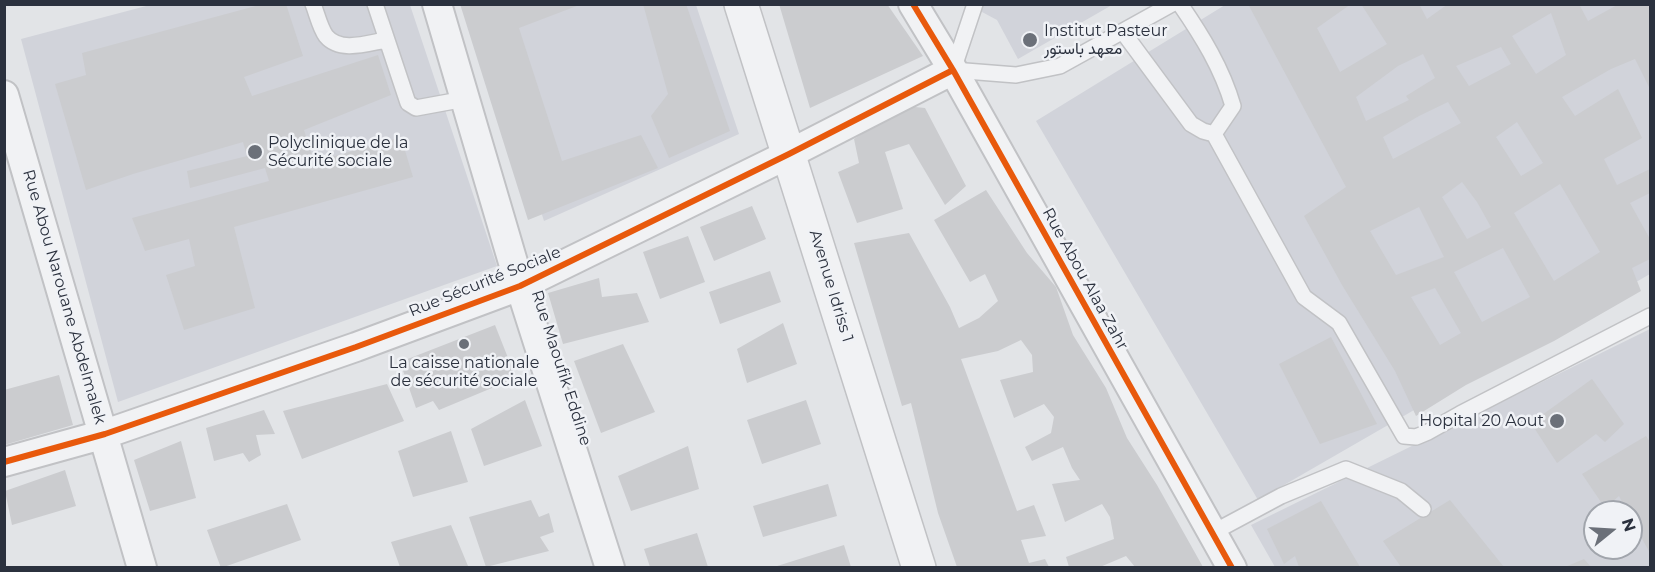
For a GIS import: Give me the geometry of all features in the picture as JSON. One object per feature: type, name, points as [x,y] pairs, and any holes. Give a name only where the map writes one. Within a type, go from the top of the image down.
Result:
[{"type":"street","name":"Rue Maoufik Eddine","points":[[437,4],[520,286],[610,567]]},
{"type":"street","name":"Avenue Idriss 1","points":[[741,4],[919,567]]},
{"type":"street","name":"Rue Abou Alaa Zahr","points":[[913,4],[953,70],[1232,567]]},
{"type":"street","name":"Rue Sécurité Sociale","points":[[4,462],[105,434],[356,347],[520,286],[789,154],[953,70]]},
{"type":"street","name":"Rue Abou Narouane Abdelmalek","points":[[4,95],[105,434],[142,567]]},
{"type":"lane","points":[[313,4],[325,35],[334,43],[344,46],[386,40]]},
{"type":"lane","points":[[375,4],[408,103],[416,108],[465,99]]},
{"type":"lane","points":[[975,4],[953,70],[1016,75],[1060,66],[1172,4]]},
{"type":"lane","points":[[1180,4],[1218,65],[1233,106],[1214,134]]},
{"type":"lane","points":[[1123,32],[1191,124],[1214,134],[1304,297],[1339,323],[1404,436],[1416,437],[1428,432],[1650,316]]},
{"type":"lane","points":[[1212,533],[1281,496],[1346,469],[1401,491],[1423,509]]},
{"type":"shaded area","points":[[483,4],[696,5],[739,134],[544,221],[476,7]]},
{"type":"shaded area","name":"Polyclinique de la Sécurité sociale","points":[[150,5],[410,5],[497,266],[118,402],[21,39]]},
{"type":"shaded area","name":"Institut Pasteur معهد باستور","points":[[969,5],[1112,5],[1018,59],[997,20]]},
{"type":"shaded area","points":[[1225,5],[1650,5],[1650,274],[1258,500],[1036,121]]},
{"type":"shaded area","name":"Hopital 20 Aout","points":[[1650,329],[1650,567],[1275,567],[1251,525]]},
{"type":"building","points":[[263,4],[286,4],[303,56],[244,77],[252,96],[378,55],[391,95],[304,130],[314,162],[401,137],[413,177],[234,227],[255,308],[184,330],[166,275],[195,266],[189,239],[145,251],[132,218],[269,181],[265,168],[190,188],[187,171],[247,156],[243,142],[86,190],[55,84],[86,75],[82,53]]},
{"type":"building","points":[[460,4],[582,4],[519,28],[562,161],[641,135],[658,168],[528,220]]},
{"type":"building","points":[[643,4],[686,4],[730,131],[669,158],[651,116],[668,94]]},
{"type":"building","points":[[779,4],[887,4],[923,56],[810,108]]},
{"type":"building","points":[[1248,4],[1351,4],[1317,28],[1340,72],[1387,44],[1361,4],[1419,4],[1427,19],[1448,4],[1579,4],[1588,21],[1619,4],[1650,4],[1650,89],[1635,59],[1611,69],[1562,97],[1575,116],[1618,89],[1642,138],[1604,159],[1617,185],[1650,169],[1650,193],[1630,203],[1650,239],[1650,259],[1632,268],[1641,291],[1554,341],[1466,385],[1416,416],[1395,371],[1342,285],[1304,216],[1346,187]],"holes":[[[1551,13],[1566,55],[1536,74],[1512,36]],[[1501,47],[1511,64],[1469,86],[1456,66]],[[1423,54],[1435,78],[1406,96],[1409,100],[1366,121],[1356,97],[1398,66]],[[1448,102],[1461,123],[1393,159],[1383,137]],[[1517,122],[1543,163],[1521,176],[1496,137]],[[1462,182],[1491,227],[1467,239],[1442,197]],[[1560,184],[1600,252],[1554,281],[1514,213]],[[1419,207],[1444,257],[1396,275],[1370,231]],[[1503,248],[1530,297],[1482,322],[1454,272]],[[1435,288],[1461,333],[1440,345],[1411,297]]]},
{"type":"building","points":[[905,106],[925,108],[966,186],[945,205],[909,144],[885,152],[903,209],[857,223],[838,172],[859,163],[854,139]]},
{"type":"building","points":[[986,190],[1027,253],[1056,287],[1073,335],[1106,388],[1127,438],[1157,485],[1203,567],[1135,567],[1126,556],[1100,567],[1069,567],[1066,557],[1114,539],[1110,517],[1102,504],[1065,522],[1052,484],[1080,480],[1063,447],[1032,461],[1025,447],[1051,433],[1054,417],[1044,404],[1014,418],[1000,380],[1033,372],[1032,355],[1021,340],[998,351],[961,359],[1017,511],[1034,505],[1046,536],[1021,540],[1029,563],[1045,559],[1049,567],[957,567],[938,513],[911,403],[902,406],[854,243],[909,233],[950,307],[959,328],[979,318],[998,301],[985,274],[970,282],[934,220]]},
{"type":"building","points":[[752,206],[766,239],[714,261],[700,227]]},
{"type":"building","points":[[688,236],[705,282],[660,299],[643,252]]},
{"type":"building","points":[[770,271],[781,302],[720,324],[709,292]]},
{"type":"building","points":[[599,278],[602,297],[637,293],[649,322],[563,344],[548,293]]},
{"type":"building","points":[[783,323],[797,364],[747,383],[737,349]]},
{"type":"building","points":[[495,325],[516,378],[439,410],[433,401],[416,408],[400,362]]},
{"type":"building","points":[[1331,337],[1377,424],[1320,444],[1279,364]]},
{"type":"building","points":[[623,344],[655,412],[601,433],[574,361]]},
{"type":"building","points":[[59,375],[73,425],[4,445],[4,390]]},
{"type":"building","points":[[1592,379],[1624,424],[1605,442],[1596,434],[1557,463],[1531,423]]},
{"type":"building","points":[[387,384],[404,421],[302,459],[283,411]]},
{"type":"building","points":[[525,400],[542,446],[484,466],[471,429]]},
{"type":"building","points":[[806,400],[821,444],[762,464],[747,420]]},
{"type":"building","points":[[264,410],[275,434],[256,435],[261,455],[249,462],[243,453],[214,461],[206,428]]},
{"type":"building","points":[[451,431],[468,482],[413,497],[398,451]]},
{"type":"building","points":[[1646,436],[1650,442],[1650,553],[1643,540],[1643,500],[1621,500],[1619,496],[1614,500],[1600,500],[1582,474]]},
{"type":"building","points":[[181,441],[196,498],[150,511],[134,460]]},
{"type":"building","points":[[688,446],[699,489],[631,511],[618,476]]},
{"type":"building","points":[[65,470],[76,506],[12,525],[5,491]]},
{"type":"building","points":[[828,484],[837,516],[763,537],[753,506]]},
{"type":"building","points":[[531,500],[539,517],[549,513],[554,532],[540,537],[549,551],[486,567],[469,517]]},
{"type":"building","points":[[1450,500],[1504,567],[1401,567],[1383,541]]},
{"type":"building","points":[[1321,501],[1360,567],[1299,567],[1295,556],[1284,564],[1267,529]]},
{"type":"building","points":[[287,504],[301,540],[221,568],[207,530]]},
{"type":"building","points":[[451,525],[468,566],[400,567],[391,542]]},
{"type":"building","points":[[697,533],[708,567],[650,567],[644,549]]},
{"type":"building","points":[[844,545],[851,567],[774,567]]},
{"type":"building","points":[[1583,559],[1591,567],[1565,567]]},
{"type":"cycle path","points":[[913,4],[953,70],[1232,568]]},
{"type":"cycle path","points":[[4,462],[105,434],[356,347],[520,286],[789,154],[953,70]]},
{"type":"place","name":"Institut Pasteur معهد باستور","points":[[1030,40]]},
{"type":"place","name":"Polyclinique de la Sécurité sociale","points":[[255,152]]},
{"type":"place","name":"La caisse nationale de sécurité sociale","points":[[464,344]]},
{"type":"place","name":"Hopital 20 Aout","points":[[1557,421]]}]
